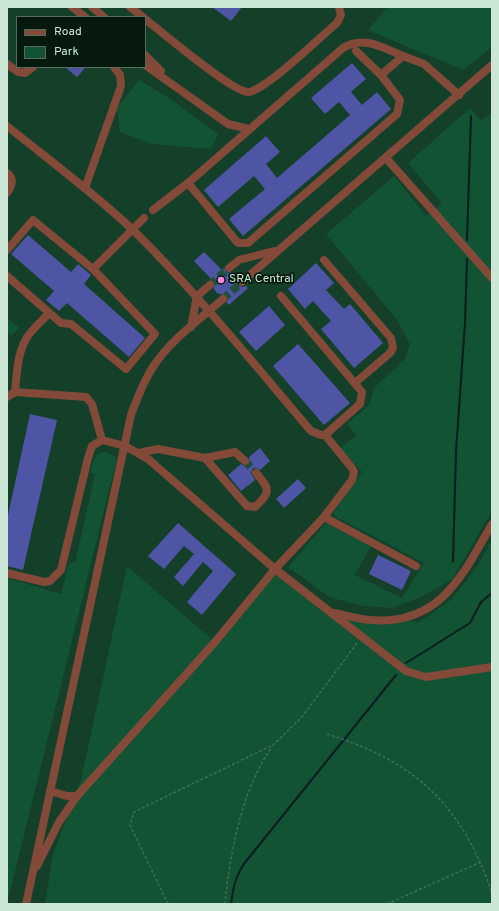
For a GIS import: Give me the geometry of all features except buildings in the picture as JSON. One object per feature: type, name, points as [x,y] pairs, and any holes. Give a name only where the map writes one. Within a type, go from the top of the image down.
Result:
[{"type":"lane","points":[[92,7],[103,16]]},
{"type":"lane","points":[[130,7],[142,16]]},
{"type":"lane","points":[[146,20],[221,78],[238,90],[248,92],[265,84],[337,23],[341,15],[339,7]]},
{"type":"lane","points":[[74,11],[83,16]]},
{"type":"lane","points":[[153,210],[188,183],[249,129],[351,43],[363,41],[424,64],[459,95]]},
{"type":"lane","points":[[188,183],[238,243],[248,243],[397,114],[400,100],[381,75],[356,51]]},
{"type":"lane","points":[[146,56],[175,86]]},
{"type":"lane","points":[[381,75],[403,56]]},
{"type":"lane","points":[[7,64],[18,72],[25,73],[32,68]]},
{"type":"lane","points":[[242,282],[492,65]]},
{"type":"lane","points":[[146,66],[228,124],[249,129]]},
{"type":"lane","points":[[85,188],[121,86],[120,75],[115,68]]},
{"type":"lane","points":[[7,126],[85,188],[132,230],[197,296],[311,431],[321,436],[325,435],[360,404],[362,392],[281,296]]},
{"type":"lane","points":[[386,158],[492,278]]},
{"type":"lane","points":[[7,173],[12,177],[13,182],[7,193]]},
{"type":"lane","points":[[93,269],[144,218]]},
{"type":"lane","points":[[7,250],[33,220],[93,269],[155,334],[126,369],[71,324],[61,323],[7,276]]},
{"type":"lane","points":[[229,268],[239,260],[276,251]]},
{"type":"lane","points":[[324,260],[391,338],[393,344],[390,354],[355,383]]},
{"type":"lane","points":[[191,326],[197,296],[210,285]]},
{"type":"lane","points":[[26,904],[131,415],[142,388],[153,367],[169,346],[223,298]]},
{"type":"lane","points":[[15,392],[22,347],[27,338],[49,313]]},
{"type":"lane","points":[[7,397],[15,392],[86,397],[92,404],[102,440]]},
{"type":"lane","points":[[31,877],[59,822],[77,796],[215,642],[275,569],[324,517],[352,480],[354,472],[352,468],[325,435]]},
{"type":"lane","points":[[7,573],[44,582],[50,581],[62,570],[88,458],[92,446],[102,440],[125,446],[148,459],[275,569],[406,671],[426,677],[492,667]]},
{"type":"lane","points":[[139,453],[158,450],[205,458],[235,452],[245,461]]},
{"type":"lane","points":[[205,458],[247,506],[255,506],[265,497],[267,492],[265,483],[256,473]]},
{"type":"lane","points":[[324,517],[416,566]]},
{"type":"lane","points":[[331,612],[368,620],[382,620],[413,615],[432,606],[443,598],[457,584],[492,524]]},
{"type":"lane","points":[[50,791],[67,796],[77,796]]},
{"type":"path","points":[[225,904],[228,876],[244,807],[260,763],[273,745],[302,717],[362,637]]},
{"type":"path","points":[[327,734],[362,746],[382,755],[407,770],[430,789],[450,811],[468,835],[481,862],[492,893]]},
{"type":"path","points":[[168,904],[130,825],[134,812],[273,745]]},
{"type":"path","points":[[387,904],[481,862]]},
{"type":"shaded area","points":[[7,7],[492,7],[492,904],[7,904]]},
{"type":"green space","points":[[388,7],[492,7],[492,47],[463,70],[368,30]]},
{"type":"green space","points":[[139,80],[166,96],[218,134],[211,149],[152,144],[120,132],[117,108]]},
{"type":"green space","points":[[470,108],[481,121],[492,112],[492,511],[452,580],[419,598],[391,608],[362,606],[329,597],[288,567],[326,523],[371,546],[355,575],[402,598],[424,563],[332,515],[362,472],[340,448],[356,435],[347,424],[369,405],[374,388],[405,359],[410,344],[397,320],[326,234],[394,176],[426,216],[442,203],[408,163]]},
{"type":"green space","points":[[7,318],[19,328],[11,336],[7,333]]},
{"type":"green space","points":[[102,452],[107,452],[116,457],[116,462],[7,904],[7,578],[61,594],[69,562],[75,563],[95,474],[90,473],[95,458]]},
{"type":"green space","points":[[492,540],[492,904],[45,904],[53,854],[81,780],[127,566],[215,642],[275,569],[331,612],[419,622],[452,599],[478,565]]},
{"type":"waterway","points":[[467,240],[471,116]]},
{"type":"waterway","points":[[453,562],[456,451],[465,323],[467,259]]},
{"type":"waterway","points":[[406,663],[470,623],[481,602],[492,593]]},
{"type":"waterway","points":[[231,904],[238,874],[243,865],[396,675]]},
{"type":"tunnel","points":[[210,285],[229,268]]},
{"type":"tunnel","points":[[223,299],[242,282]]},
{"type":"tunnel","points":[[245,461],[256,473]]},
{"type":"place","name":"SRA Central","points":[[221,280]]}]
